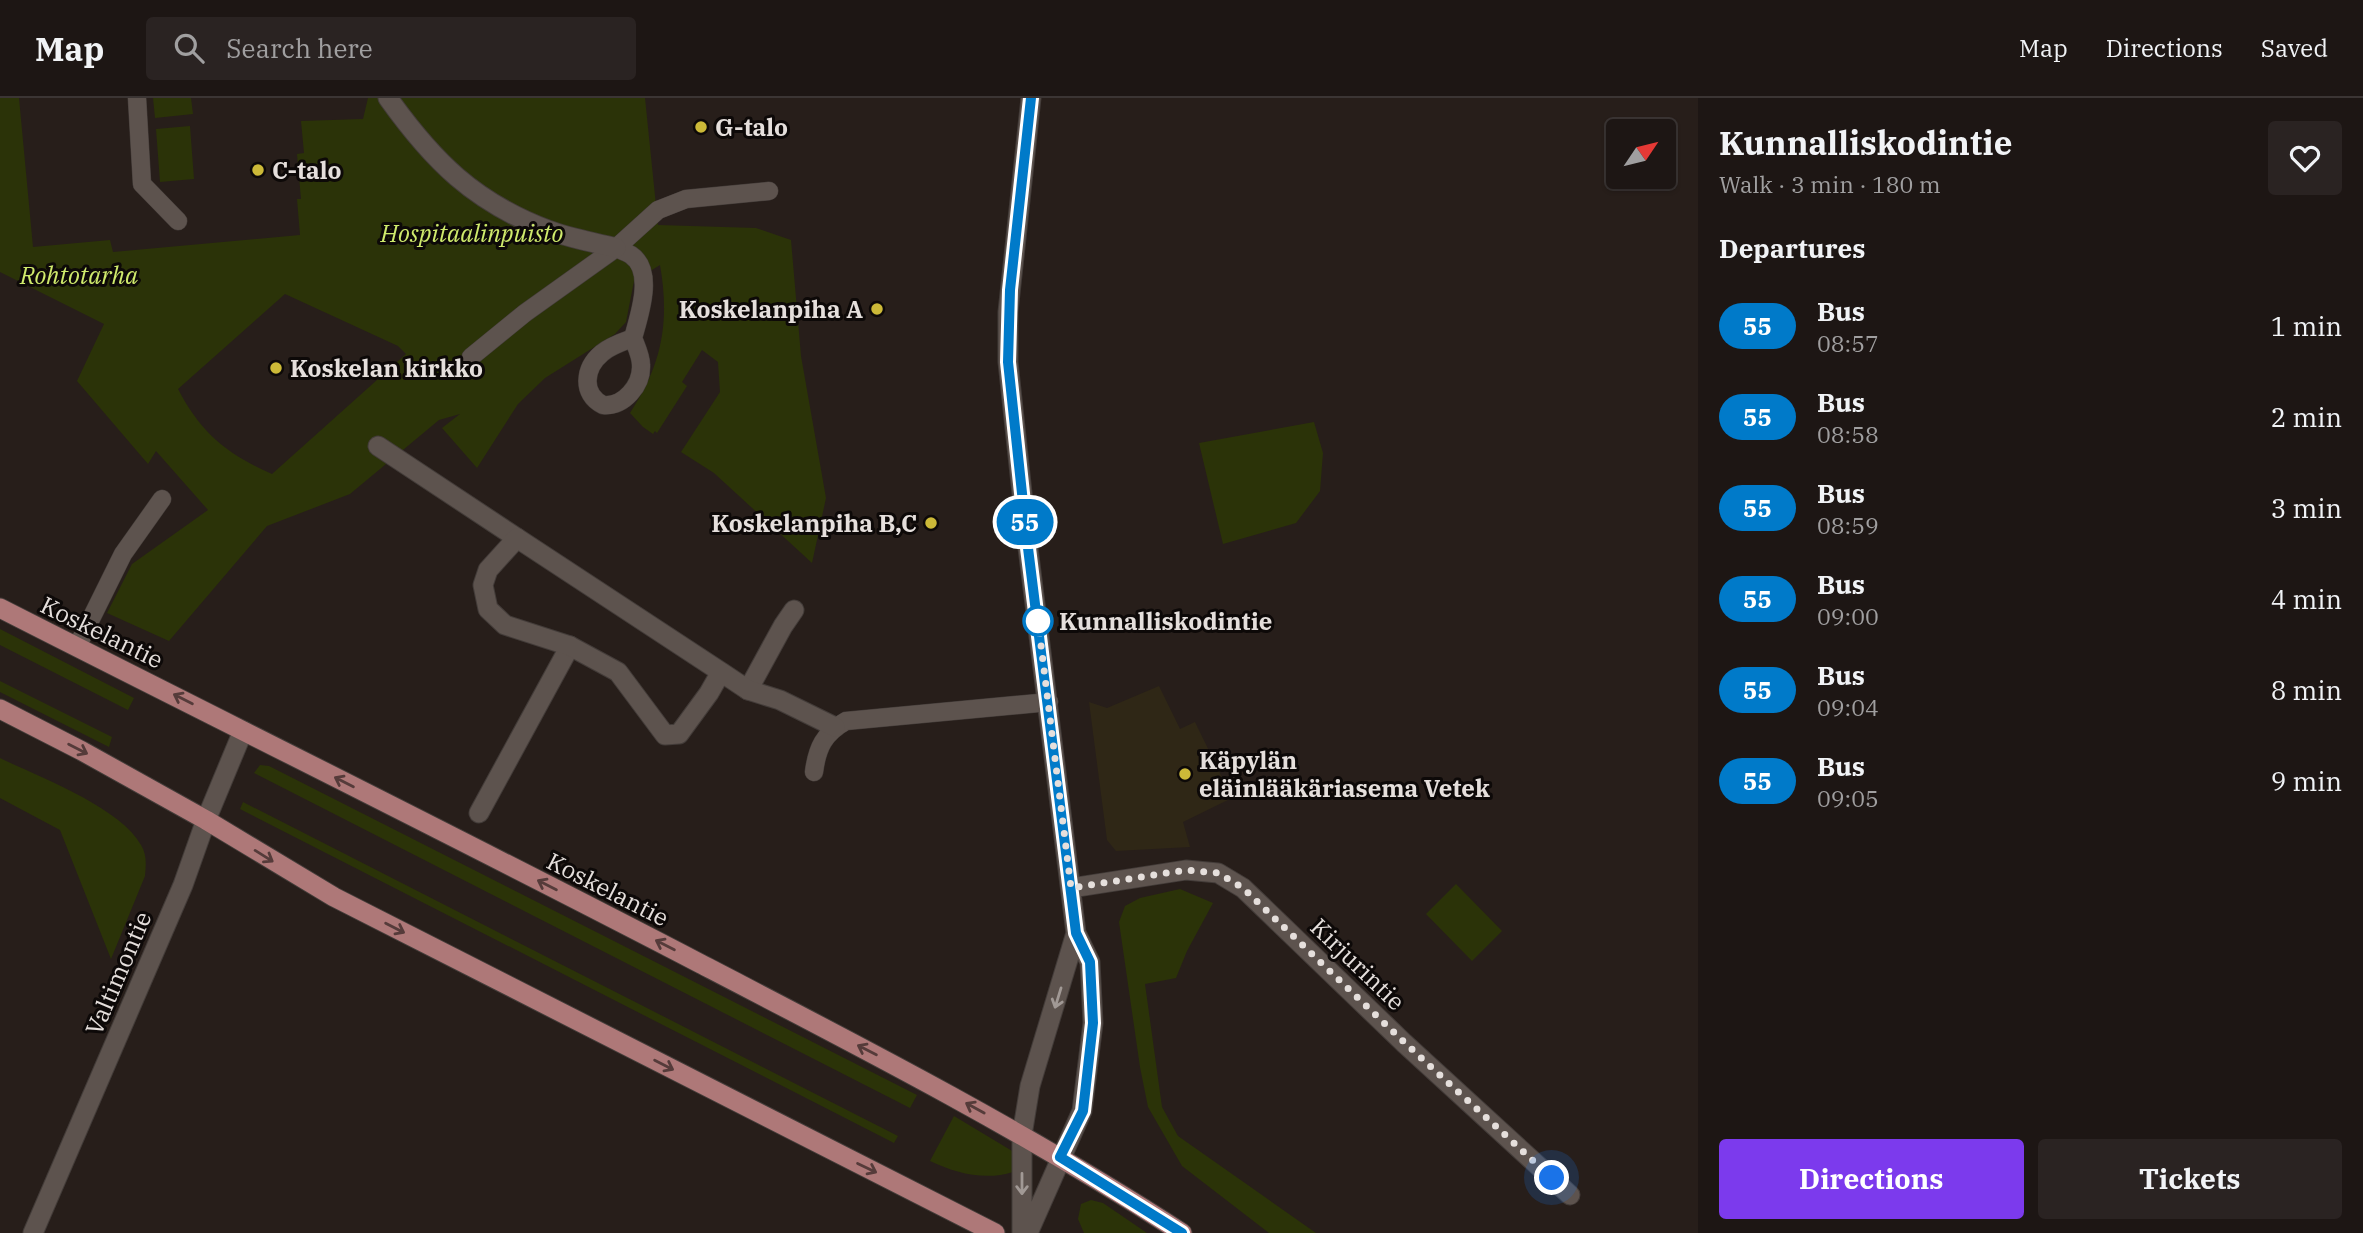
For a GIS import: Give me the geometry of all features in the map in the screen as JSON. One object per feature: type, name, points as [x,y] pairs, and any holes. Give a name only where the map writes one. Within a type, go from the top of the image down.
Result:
[{"type":"main road","name":"Koskelantie","points":[[0,608],[928,1082],[1060,1157],[1182,1233]]},
{"type":"main road","points":[[0,709],[206,820],[334,897],[995,1233]]},
{"type":"street","points":[[388,98],[437,160],[495,205],[549,230],[616,248]]},
{"type":"street","points":[[1028,1233],[1083,1111],[1093,1023],[1090,962],[1076,933],[1008,362],[1012,263],[1031,98]]},
{"type":"street","points":[[378,446],[748,690],[780,700],[835,727]]},
{"type":"street","points":[[517,538],[488,570],[483,585],[488,609],[505,625],[570,646],[618,672],[665,735],[679,734],[721,673]]},
{"type":"street","points":[[748,690],[794,610]]},
{"type":"street","points":[[480,813],[570,646]]},
{"type":"street","name":"Valtimontie","points":[[33,1233],[183,886],[206,820],[243,731]]},
{"type":"street","name":"Kirjurintie","points":[[1071,888],[1186,870],[1218,873],[1243,888],[1570,1195]]},
{"type":"street","points":[[1022,1233],[1022,1135],[1030,1086],[1076,933]]},
{"type":"lane","points":[[136,98],[142,184],[178,221]]},
{"type":"lane","points":[[471,357],[525,313],[616,248],[658,210],[686,200],[769,191]]},
{"type":"lane","points":[[616,248],[633,256],[642,271],[644,298],[633,338]]},
{"type":"lane","points":[[76,647],[123,554],[162,499]]},
{"type":"lane","points":[[814,772],[816,750],[835,727],[846,721],[1049,702]]},
{"type":"shaded area","points":[[1159,686],[1180,729],[1195,722],[1232,798],[1183,822],[1190,847],[1116,851],[1107,840],[1089,702],[1107,708]]},
{"type":"green space","name":"Hospitaalinpuisto","points":[[0,98],[19,98],[33,247],[110,240],[113,252],[300,235],[297,199],[301,199],[297,154],[304,153],[301,121],[363,119],[368,98],[645,98],[658,225],[756,228],[791,240],[801,356],[826,498],[812,563],[714,473],[681,452],[720,392],[718,362],[702,350],[682,382],[687,386],[657,433],[655,431],[653,434],[643,427],[630,413],[650,378],[661,342],[664,305],[660,265],[634,281],[626,322],[615,334],[545,378],[518,404],[477,468],[442,428],[460,414],[439,420],[350,494],[267,526],[169,641],[107,613],[132,564],[208,510],[156,451],[148,464],[77,381],[104,324],[0,272]],"holes":[[[285,294],[398,346],[406,354],[272,474],[229,450],[217,440],[196,418],[178,389]]]},
{"type":"green space","points":[[153,98],[191,98],[193,114],[155,118]]},
{"type":"green space","points":[[190,126],[194,179],[160,182],[156,129]]},
{"type":"green space","points":[[1314,422],[1323,453],[1320,491],[1296,523],[1223,544],[1199,443]]},
{"type":"green space","points":[[0,629],[134,698],[128,710],[0,645]]},
{"type":"green space","points":[[0,681],[112,737],[109,747],[0,692]]},
{"type":"green space","points":[[0,758],[97,806],[131,831],[141,845],[145,856],[145,876],[111,959],[60,830],[0,798]]},
{"type":"green space","points":[[260,765],[269,766],[917,1095],[910,1108],[254,773]]},
{"type":"green space","points":[[243,802],[898,1136],[894,1143],[240,809]]},
{"type":"green space","points":[[1456,884],[1502,931],[1472,961],[1426,914]]},
{"type":"green space","points":[[1180,889],[1213,903],[1176,978],[1145,984],[1162,1107],[1178,1136],[1316,1233],[1269,1233],[1182,1166],[1148,1107],[1119,922],[1125,906],[1140,898]]},
{"type":"green space","points":[[954,1116],[1019,1155],[1013,1172],[981,1176],[930,1161]]},
{"type":"green space","points":[[1091,1200],[1103,1203],[1147,1233],[1084,1233],[1078,1219],[1081,1204]]},
{"type":"bus line","name":"55","points":[[1031,98],[1008,312],[1008,362],[1027,540],[1056,754],[1076,933],[1090,962],[1093,1023],[1083,1111],[1060,1157],[1182,1233]]},
{"type":"place","name":"G-talo","points":[[701,127]]},
{"type":"place","name":"C-talo","points":[[258,170]]},
{"type":"place","name":"Koskelanpiha A","points":[[877,309]]},
{"type":"place","name":"Koskelan kirkko","points":[[276,368]]},
{"type":"place","name":"Koskelanpiha B,C","points":[[931,523]]},
{"type":"place","name":"Kunnalliskodintie","points":[[1038,621]]},
{"type":"place","name":"Käpylän eläinlääkäriasema Vetek","points":[[1185,774]]},
{"type":"route","points":[[1038,621],[1071,888],[1186,870],[1218,873],[1243,888],[1404,1042],[1552,1178]]},
{"type":"park label","name":"Rohtotarha","points":[[79,275]]}]
